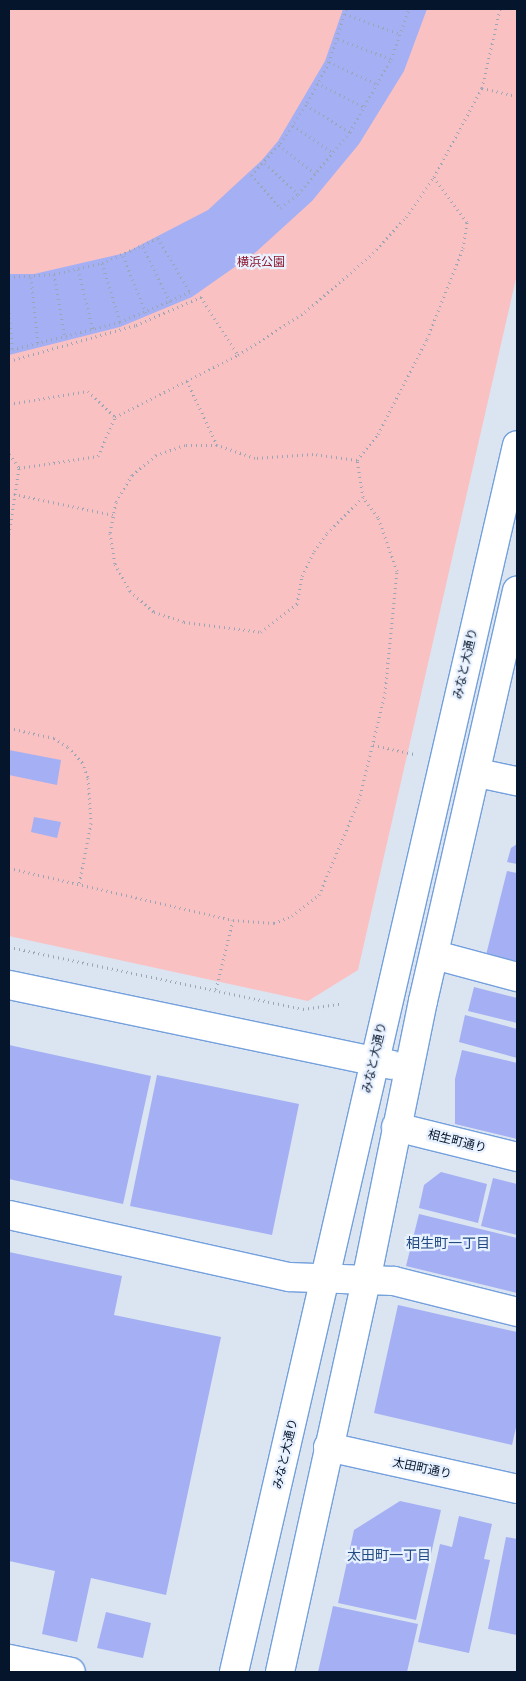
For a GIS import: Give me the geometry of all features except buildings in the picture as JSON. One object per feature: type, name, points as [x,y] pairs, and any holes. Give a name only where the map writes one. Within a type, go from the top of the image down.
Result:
[{"type":"street","name":"みなと大通り","points":[[234,1672],[327,1278],[374,1062],[517,445]]},
{"type":"street","points":[[280,1672],[366,1281],[408,1069],[478,773],[516,599]]},
{"type":"street","points":[[478,773],[517,781]]},
{"type":"street","points":[[435,955],[517,977]]},
{"type":"street","points":[[9,985],[408,1069]]},
{"type":"street","name":"相生町通り","points":[[396,1127],[517,1158]]},
{"type":"street","points":[[9,1215],[289,1277],[394,1281],[517,1312]]},
{"type":"street","name":"太田町通り","points":[[328,1447],[517,1489]]},
{"type":"street","points":[[9,1659],[71,1672]]},
{"type":"path","points":[[346,9],[338,39],[329,62],[306,104],[279,145],[265,163],[251,175],[281,208],[298,194],[350,132],[390,59],[409,9]]},
{"type":"path","points":[[19,468],[98,456],[115,417],[238,355],[305,312],[339,285],[406,217],[434,177],[482,88],[500,9]]},
{"type":"path","points":[[345,14],[400,34]]},
{"type":"path","points":[[338,39],[390,59]]},
{"type":"path","points":[[329,62],[377,84]]},
{"type":"path","points":[[317,83],[364,107]]},
{"type":"path","points":[[482,88],[517,96]]},
{"type":"path","points":[[306,104],[350,132]]},
{"type":"path","points":[[293,125],[332,153]]},
{"type":"path","points":[[279,145],[315,173]]},
{"type":"path","points":[[265,163],[298,194]]},
{"type":"path","points":[[9,868],[232,920],[274,923],[292,916],[319,895],[359,800],[373,745],[385,693],[397,571],[378,516],[363,497],[357,460],[378,434],[427,339],[463,248],[467,222],[434,177]]},
{"type":"path","points":[[9,277],[54,274],[102,263],[123,256],[158,238],[190,292],[146,313],[120,322],[38,345],[10,350],[9,308]]},
{"type":"path","points":[[143,246],[170,302]]},
{"type":"path","points":[[123,256],[146,313]]},
{"type":"path","points":[[102,263],[120,322]]},
{"type":"path","points":[[78,269],[93,330]]},
{"type":"path","points":[[54,274],[65,338]]},
{"type":"path","points":[[31,277],[38,345]]},
{"type":"path","points":[[9,361],[136,325],[200,297],[238,355]]},
{"type":"path","points":[[187,381],[217,445]]},
{"type":"path","points":[[9,404],[88,391],[115,417]]},
{"type":"path","points":[[357,460],[313,454],[255,458],[217,445],[185,445],[156,455],[132,475],[116,502],[110,533],[115,564],[130,591],[154,612],[184,622],[261,632],[298,604],[302,576],[314,551],[327,533],[363,497]]},
{"type":"path","points":[[9,454],[19,468],[9,534]]},
{"type":"path","points":[[9,492],[113,515]]},
{"type":"path","points":[[9,728],[54,738],[68,747],[82,762],[88,778],[91,823],[79,885]]},
{"type":"path","points":[[373,745],[416,754]]},
{"type":"path","points":[[216,989],[232,920]]},
{"type":"path","points":[[9,947],[304,1008],[340,1004]]},
{"type":"green space","name":"横浜公園","points":[[9,9],[517,9],[517,274],[358,970],[308,1001],[9,936]]},
{"type":"district","name":"相生町一丁目","points":[[448,1244]]},
{"type":"district","name":"太田町一丁目","points":[[389,1556]]}]
